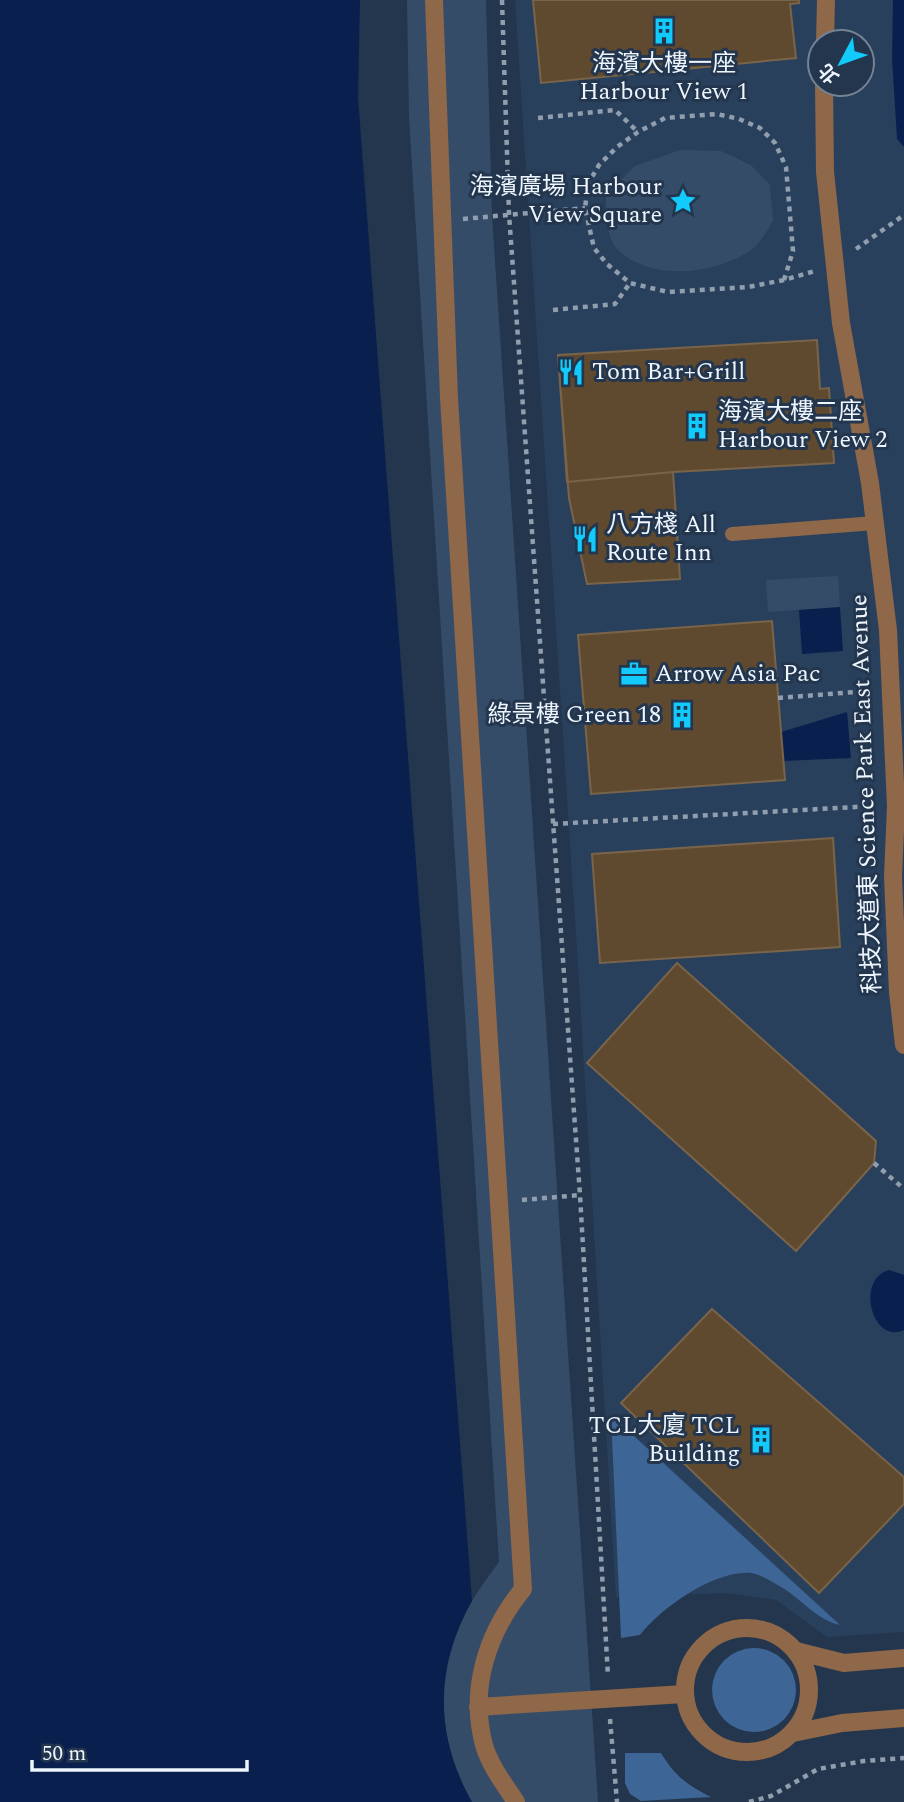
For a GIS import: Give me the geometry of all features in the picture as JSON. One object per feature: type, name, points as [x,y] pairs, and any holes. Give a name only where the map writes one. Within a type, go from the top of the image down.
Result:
[{"type":"street","points":[[433,0],[449,398],[523,1589],[492,1635],[482,1668],[478,1707],[485,1747],[499,1777],[516,1802]]},
{"type":"street","points":[[825,28],[826,0]]},
{"type":"street","name":"科技大道東 Science Park East Avenue","points":[[824,98],[825,172],[834,265],[841,323],[875,523],[888,630],[896,806],[892,877],[898,992],[904,1045]]},
{"type":"street","points":[[743,1627],[763,1629],[781,1637],[796,1651],[805,1666],[809,1684],[809,1702],[793,1733],[779,1744],[762,1751],[744,1753],[726,1749],[710,1741],[697,1728],[688,1712],[684,1694],[686,1674],[694,1656],[707,1642],[724,1632],[743,1627]]},
{"type":"street","points":[[796,1651],[844,1663],[904,1658]]},
{"type":"street","points":[[478,1707],[684,1694]]},
{"type":"street","points":[[793,1733],[842,1723],[904,1718]]},
{"type":"lane","points":[[732,534],[875,523]]},
{"type":"path","points":[[502,0],[509,214],[580,1195],[617,1802]]},
{"type":"path","points":[[538,118],[615,110],[638,131]]},
{"type":"path","points":[[784,280],[793,251],[786,167],[775,143],[760,128],[717,114],[665,118],[638,131],[617,147],[599,165],[588,184],[584,208],[594,248],[607,264],[630,283],[668,292],[748,286],[784,280],[834,265],[904,215]]},
{"type":"path","points":[[441,221],[584,208]]},
{"type":"path","points":[[553,310],[615,304],[630,283]]},
{"type":"path","points":[[778,698],[855,692]]},
{"type":"path","points":[[553,824],[863,805],[896,806]]},
{"type":"path","points":[[874,1163],[904,1189]]},
{"type":"path","points":[[499,1201],[580,1195]]},
{"type":"path","points":[[749,1802],[771,1796],[818,1769],[864,1760],[904,1758]]},
{"type":"shaded area","points":[[0,0],[360,0],[358,97],[472,1601],[451,1651],[444,1701],[451,1752],[472,1802],[0,1802]]},
{"type":"shaded area","points":[[407,0],[486,0],[492,216],[598,1802],[472,1802],[453,1759],[444,1713],[446,1666],[452,1643],[469,1606],[499,1562],[409,117]]},
{"type":"shaded area","points":[[515,0],[904,0],[904,1632],[827,1637],[776,1600],[726,1593],[616,1597]]},
{"type":"shaded area","points":[[893,0],[904,0],[904,147],[897,139],[892,59]]},
{"type":"shaded area","points":[[680,150],[721,151],[751,165],[770,185],[773,221],[751,250],[720,265],[666,271],[633,261],[614,245],[607,224],[606,195],[635,166]]},
{"type":"shaded area","points":[[838,576],[840,607],[768,612],[766,580]]},
{"type":"shaded area","points":[[840,607],[843,651],[802,654],[799,610]]},
{"type":"shaded area","points":[[847,712],[851,758],[783,761],[781,732]]},
{"type":"shaded area","points":[[889,1270],[904,1275],[904,1330],[893,1332],[883,1328],[876,1320],[870,1297],[872,1285],[879,1276]]},
{"type":"shaded area","points":[[611,1415],[840,1625],[816,1614],[766,1578],[751,1573],[722,1577],[690,1592],[662,1613],[640,1635],[621,1638]]},
{"type":"shaded area","points":[[746,1648],[762,1648],[778,1655],[789,1666],[796,1682],[793,1706],[784,1720],[762,1732],[746,1732],[730,1725],[719,1714],[712,1698],[712,1682],[719,1666],[730,1655]]},
{"type":"shaded area","points":[[625,1753],[661,1753],[682,1779],[711,1797],[641,1801],[630,1794],[625,1783]]},
{"type":"building","name":"海濱大樓一座 Harbour View 1","points":[[533,0],[799,0],[799,3],[790,4],[796,58],[541,83]]},
{"type":"building","name":"海濱大樓一座 Harbour View 1","points":[[533,0],[799,0],[799,3],[790,4],[796,58],[541,83]]},
{"type":"building","name":"海濱大樓二座 Harbour View 2","points":[[817,340],[820,389],[829,388],[834,463],[673,472],[680,579],[587,584],[569,498],[558,355]]},
{"type":"building","name":"海濱大樓二座 Harbour View 2","points":[[817,340],[820,389],[829,388],[834,463],[673,472],[567,482],[558,355]]},
{"type":"building","name":"綠景樓 Green 18","points":[[772,621],[785,780],[591,794],[578,635]]},
{"type":"building","points":[[833,838],[840,947],[600,963],[592,854]]},
{"type":"building","points":[[677,963],[876,1141],[874,1163],[796,1251],[587,1063]]},
{"type":"building","name":"TCL大廈 TCL Building","points":[[712,1309],[904,1477],[904,1504],[819,1593],[621,1403]]},
{"type":"place","name":"海濱大樓一座 Harbour View 1","points":[[664,31]]},
{"type":"place","name":"海濱廣場 Harbour View Square","points":[[683,201]]},
{"type":"place","name":"Tom Bar+Grill","points":[[571,372]]},
{"type":"place","name":"海濱大樓二座 Harbour View 2","points":[[697,426]]},
{"type":"place","name":"八方棧 All Route Inn","points":[[585,539]]},
{"type":"place","name":"Arrow Asia Pac","points":[[634,674]]},
{"type":"place","name":"綠景樓 Green 18","points":[[682,715]]},
{"type":"place","name":"TCL大廈 TCL Building","points":[[761,1440]]}]
